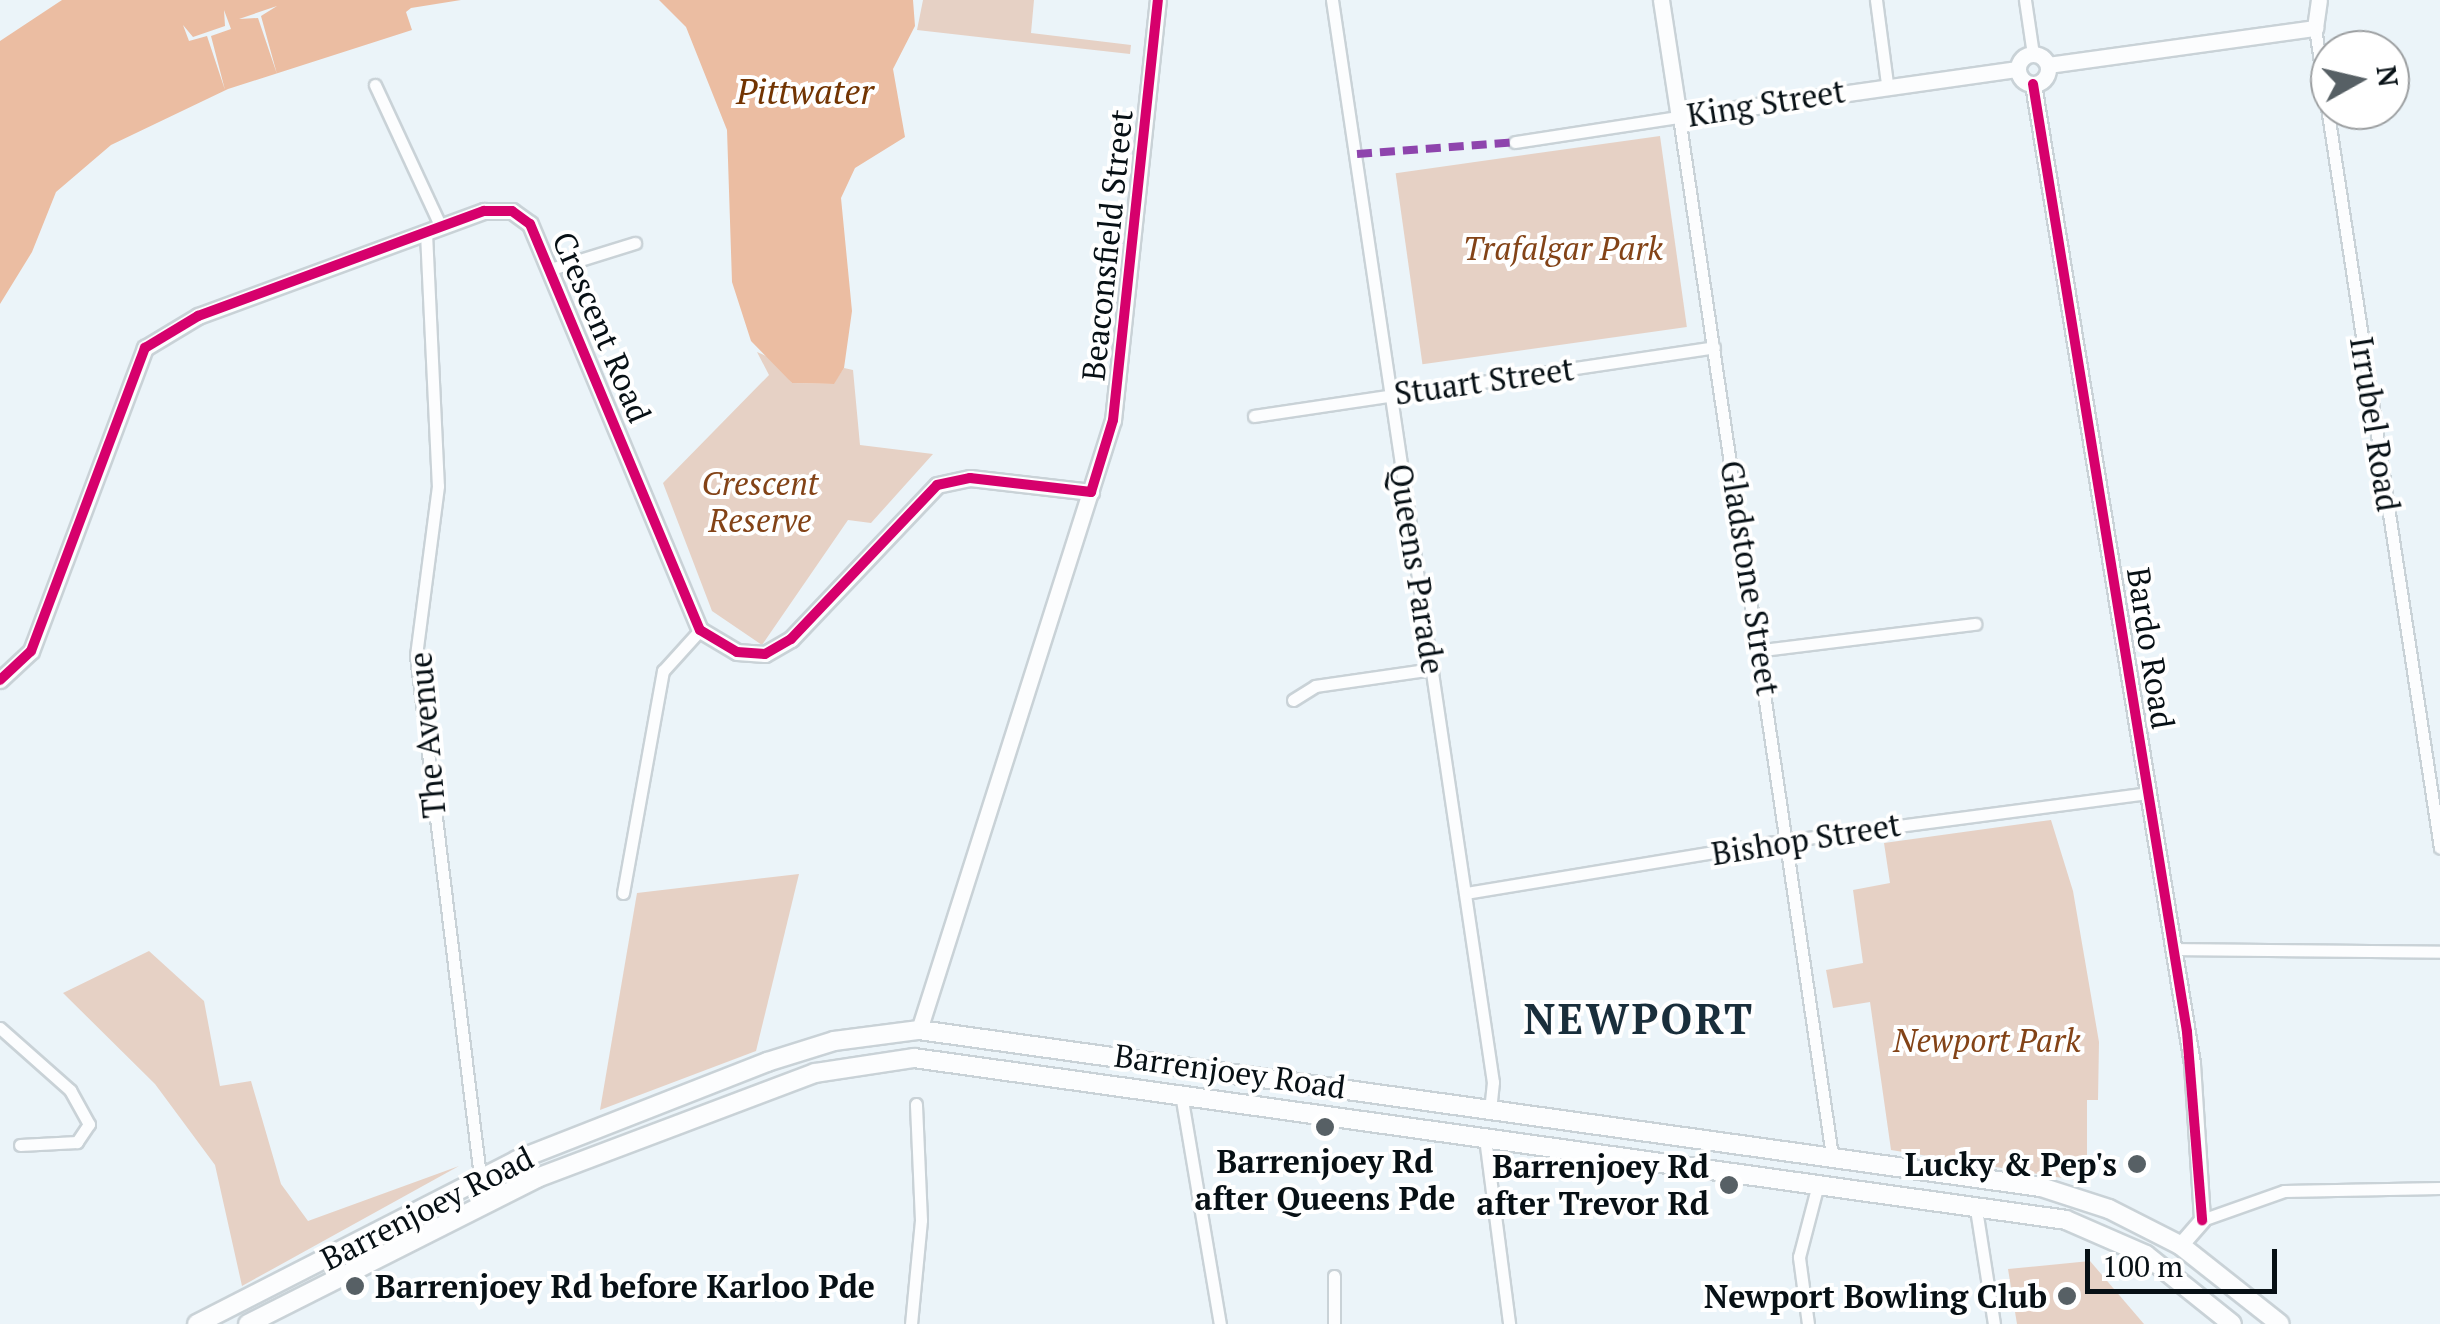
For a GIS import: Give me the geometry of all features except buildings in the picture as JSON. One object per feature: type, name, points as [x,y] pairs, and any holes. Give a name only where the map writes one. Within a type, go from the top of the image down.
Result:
[{"type":"main road","name":"Barrenjoey Road","points":[[197,1324],[480,1176],[766,1062],[834,1041],[919,1030],[1832,1156],[2079,1198],[2180,1246],[2280,1324]]},
{"type":"main road","name":"Beaconsfield Street","points":[[914,1058],[919,1030]]},
{"type":"main road","name":"Barrenjoey Road","points":[[248,1324],[536,1178],[815,1073],[914,1058],[2066,1220],[2123,1242],[2164,1268],[2232,1324]]},
{"type":"main road","name":"Queens Parade","points":[[1485,1138],[1490,1110]]},
{"type":"main road","points":[[1817,1188],[1832,1156]]},
{"type":"main road","points":[[1976,1209],[1979,1180]]},
{"type":"main road","points":[[2164,1268],[2180,1246]]},
{"type":"main road","points":[[2240,1290],[2240,1324]]},
{"type":"street","name":"Beaconsfield Street","points":[[919,1030],[1114,420],[1158,0]]},
{"type":"street","name":"Queens Parade","points":[[1332,0],[1493,1082],[1490,1110]]},
{"type":"street","name":"Gladstone Street","points":[[1661,0],[1762,650],[1832,1156]]},
{"type":"street","points":[[1876,0],[1888,84]]},
{"type":"street","points":[[2025,0],[2032,54],[2048,65],[2315,28]]},
{"type":"street","name":"Irrubel Road","points":[[2318,0],[2315,28],[2440,848]]},
{"type":"street","points":[[2032,54],[2018,69],[2033,84],[2044,80],[2048,65]]},
{"type":"street","name":"King Street","points":[[1515,142],[1888,84],[2018,69]]},
{"type":"street","name":"Bardo Road","points":[[2033,84],[2194,1082],[2202,1220]]},
{"type":"street","name":"The Avenue","points":[[375,85],[433,230],[438,486],[416,655],[480,1176]]},
{"type":"street","name":"Crescent Road","points":[[0,680],[32,652],[145,348],[198,316],[484,212],[512,211],[530,224],[700,630]]},
{"type":"street","points":[[551,269],[635,243]]},
{"type":"street","name":"Stuart Street","points":[[1254,416],[1714,347]]},
{"type":"street","points":[[623,893],[664,671],[700,630],[737,652],[771,652],[937,484],[970,478],[1090,492]]},
{"type":"street","points":[[1762,650],[1975,624]]},
{"type":"street","points":[[1293,700],[1314,686],[1433,668]]},
{"type":"street","name":"Bishop Street","points":[[1466,893],[1788,842],[2148,793]]},
{"type":"street","points":[[2173,949],[2440,952]]},
{"type":"street","points":[[0,1028],[70,1090],[89,1124],[78,1142],[20,1145]]},
{"type":"street","points":[[1181,1094],[1220,1324]]},
{"type":"street","points":[[912,1324],[921,1220],[916,1104]]},
{"type":"street","points":[[1485,1138],[1509,1324]]},
{"type":"street","points":[[1808,1324],[1799,1257],[1817,1188]]},
{"type":"street","points":[[2180,1246],[2202,1220],[2284,1191],[2440,1188]]},
{"type":"street","points":[[2422,1191],[2440,1198]]},
{"type":"street","points":[[1976,1209],[1994,1324]]},
{"type":"street","points":[[1334,1276],[1334,1324]]},
{"type":"green space","points":[[923,0],[1034,0],[1031,33],[1131,45],[1130,54],[917,30]]},
{"type":"green space","name":"Trafalgar Park","points":[[1660,136],[1687,327],[1422,364],[1396,173]]},
{"type":"green space","name":"Crescent Reserve","points":[[757,352],[773,359],[792,383],[833,384],[844,368],[853,370],[860,445],[933,454],[871,523],[848,520],[762,645],[712,611],[663,483],[769,375]]},
{"type":"green space","name":"Newport Park","points":[[2051,820],[2073,891],[2099,1042],[2098,1100],[2087,1100],[2087,1182],[1891,1150],[1870,1002],[1833,1008],[1826,970],[1863,963],[1853,890],[1890,883],[1884,843]]},
{"type":"green space","points":[[799,874],[756,1051],[600,1110],[637,893]]},
{"type":"green space","points":[[149,951],[204,1001],[220,1086],[251,1081],[281,1184],[308,1221],[459,1166],[242,1286],[215,1165],[155,1084],[63,993]]},
{"type":"green space","name":"Newport Bowling Club","points":[[2090,1261],[2144,1324],[2017,1324],[2008,1269]]},
{"type":"water","points":[[62,0],[461,0],[411,8],[406,12],[412,30],[228,89],[111,145],[56,192],[32,252],[0,304],[0,41]]},
{"type":"water","name":"Pittwater","points":[[659,0],[913,0],[915,26],[893,69],[905,137],[855,168],[841,198],[852,311],[844,368],[834,384],[792,383],[751,341],[732,282],[727,130],[686,27]]},
{"type":"pier","points":[[277,6],[261,16],[277,74],[258,18],[239,19]]},
{"type":"pier","points":[[224,10],[231,29],[211,36],[225,90],[207,36],[189,41],[183,25],[193,37],[225,26]]},
{"type":"marked path","points":[[1357,154],[1515,142]]},
{"type":"cycle path","points":[[0,680],[31,651],[145,348],[198,316],[484,211],[512,211],[530,224],[700,630],[737,652],[765,654],[791,639],[937,485],[970,478],[1091,492],[1113,420],[1158,0]]},
{"type":"cycle path","points":[[2033,84],[2187,1032],[2202,1220]]},
{"type":"place","name":"Barrenjoey Rd after Queens Pde","points":[[1325,1127]]},
{"type":"place","name":"Lucky & Pep's","points":[[2137,1164]]},
{"type":"place","name":"Barrenjoey Rd after Trevor Rd","points":[[1729,1185]]},
{"type":"place","name":"Barrenjoey Rd before Karloo Pde","points":[[355,1286]]},
{"type":"place","name":"Newport Bowling Club","points":[[2067,1296]]},
{"type":"district","name":"NEWPORT","points":[[1639,1018]]}]
